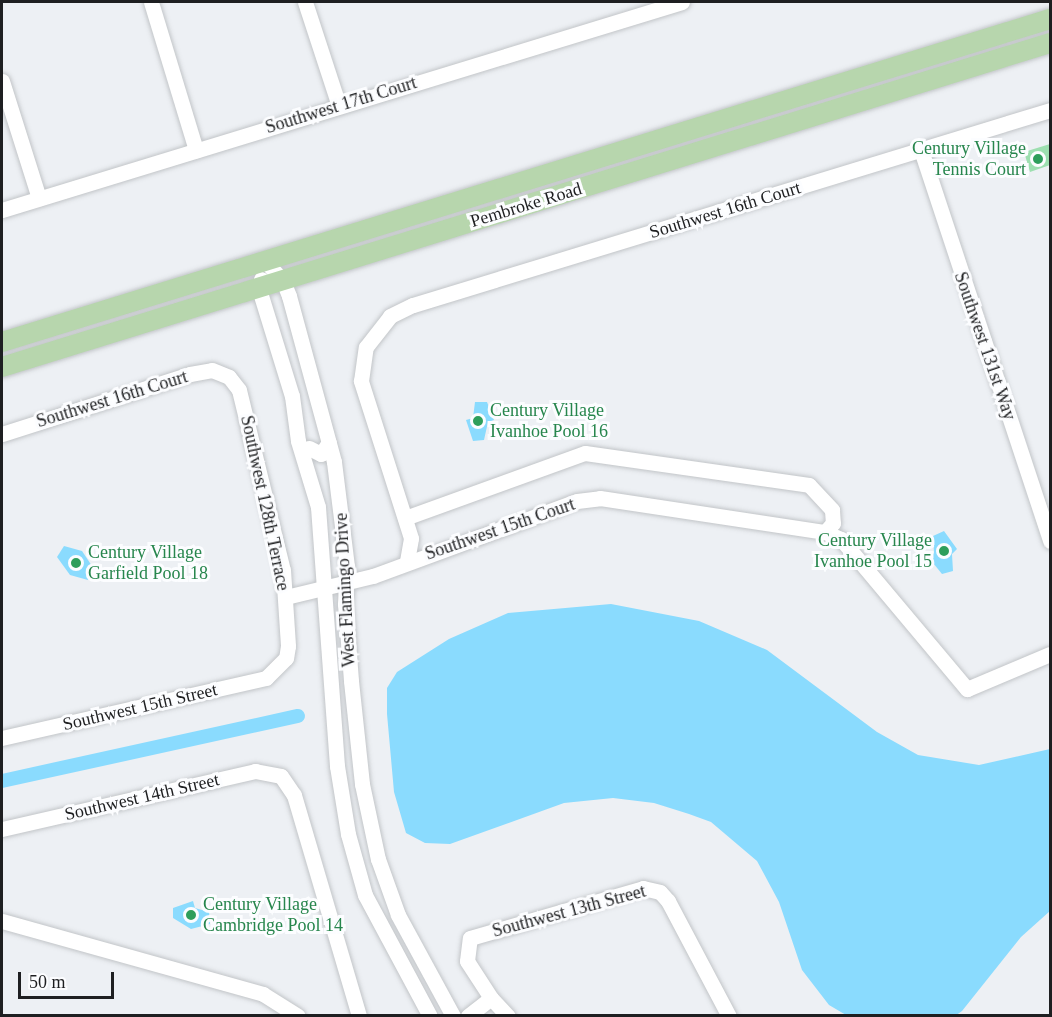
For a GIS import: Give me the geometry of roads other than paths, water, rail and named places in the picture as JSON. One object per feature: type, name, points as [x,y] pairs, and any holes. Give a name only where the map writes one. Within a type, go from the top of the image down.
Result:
[{"type":"main road","name":"Pembroke Road","points":[[2,342],[1050,19]]},
{"type":"main road","name":"Pembroke Road","points":[[2,367],[1050,43]]},
{"type":"street","points":[[151,2],[196,150]]},
{"type":"street","points":[[305,2],[339,106]]},
{"type":"street","name":"Southwest 17th Court","points":[[2,210],[682,2]]},
{"type":"street","points":[[2,81],[39,198]]},
{"type":"street","name":"Southwest 16th Court","points":[[405,518],[365,398],[361,369],[375,331],[400,310],[1050,110]]},
{"type":"street","name":"Southwest 131st Way","points":[[921,150],[1050,541]]},
{"type":"street","points":[[259,289],[266,262]]},
{"type":"street","name":"West Flamingo Drive","points":[[266,262],[283,281],[329,442],[347,582],[345,604],[359,755],[378,859],[398,915],[453,1016]]},
{"type":"street","name":"West Flamingo Drive","points":[[259,289],[309,448],[324,589],[337,766],[348,834],[365,895],[430,1016]]},
{"type":"street","name":"Southwest 16th Court","points":[[2,434],[190,374],[212,370],[223,374]]},
{"type":"street","name":"Southwest 128th Terrace","points":[[223,374],[239,390],[286,597],[288,646],[276,671]]},
{"type":"street","points":[[292,396],[316,390]]},
{"type":"street","name":"West Flamingo Drive","points":[[292,396],[298,441],[315,493]]},
{"type":"street","points":[[309,448],[321,454],[329,442]]},
{"type":"street","points":[[407,561],[411,538],[405,518],[585,453],[809,485],[832,510],[833,523],[825,532]]},
{"type":"street","name":"Southwest 15th Court","points":[[286,597],[347,582],[591,498],[825,532],[841,539],[967,689],[1050,654]]},
{"type":"street","name":"Southwest 15th Street","points":[[2,738],[252,681],[276,671]]},
{"type":"street","name":"Southwest 14th Street","points":[[2,829],[255,771],[281,776],[294,795],[359,1016]]},
{"type":"street","name":"Southwest 13th Street","points":[[491,998],[464,954],[470,938],[652,888],[668,901],[729,1016]]},
{"type":"street","points":[[2,921],[263,994],[298,1016]]},
{"type":"street","points":[[468,1016],[491,998],[508,1016]]},
{"type":"water","name":"Century Village Ivanhoe Pool 16","points":[[475,402],[487,402],[494,420],[488,422],[484,440],[473,441],[466,420],[473,418]]},
{"type":"water","name":"Century Village Ivanhoe Pool 15","points":[[944,531],[957,549],[952,554],[953,571],[942,574],[929,558],[934,553],[933,536]]},
{"type":"water","name":"Century Village Garfield Pool 18","points":[[64,546],[82,551],[94,569],[88,580],[70,575],[57,557]]},
{"type":"water","points":[[611,604],[699,621],[767,650],[877,732],[918,755],[979,765],[1050,749],[1050,911],[1021,937],[962,1011],[955,1016],[846,1015],[829,1005],[802,970],[779,902],[757,861],[711,822],[689,814],[654,803],[613,798],[564,803],[450,844],[425,843],[406,833],[394,792],[387,714],[387,688],[397,672],[449,639],[508,613]]},
{"type":"water","name":"Century Village Cambridge Pool 14","points":[[193,901],[195,908],[209,912],[210,924],[191,929],[173,918],[173,908]]},
{"type":"waterway","points":[[2,781],[298,716]]},
{"type":"place","name":"Century Village Tennis Court","points":[[1038,159]]},
{"type":"place","name":"Century Village Ivanhoe Pool 16","points":[[478,421]]},
{"type":"place","name":"Century Village Ivanhoe Pool 15","points":[[944,551]]},
{"type":"place","name":"Century Village Garfield Pool 18","points":[[76,563]]},
{"type":"place","name":"Century Village Cambridge Pool 14","points":[[191,915]]}]
